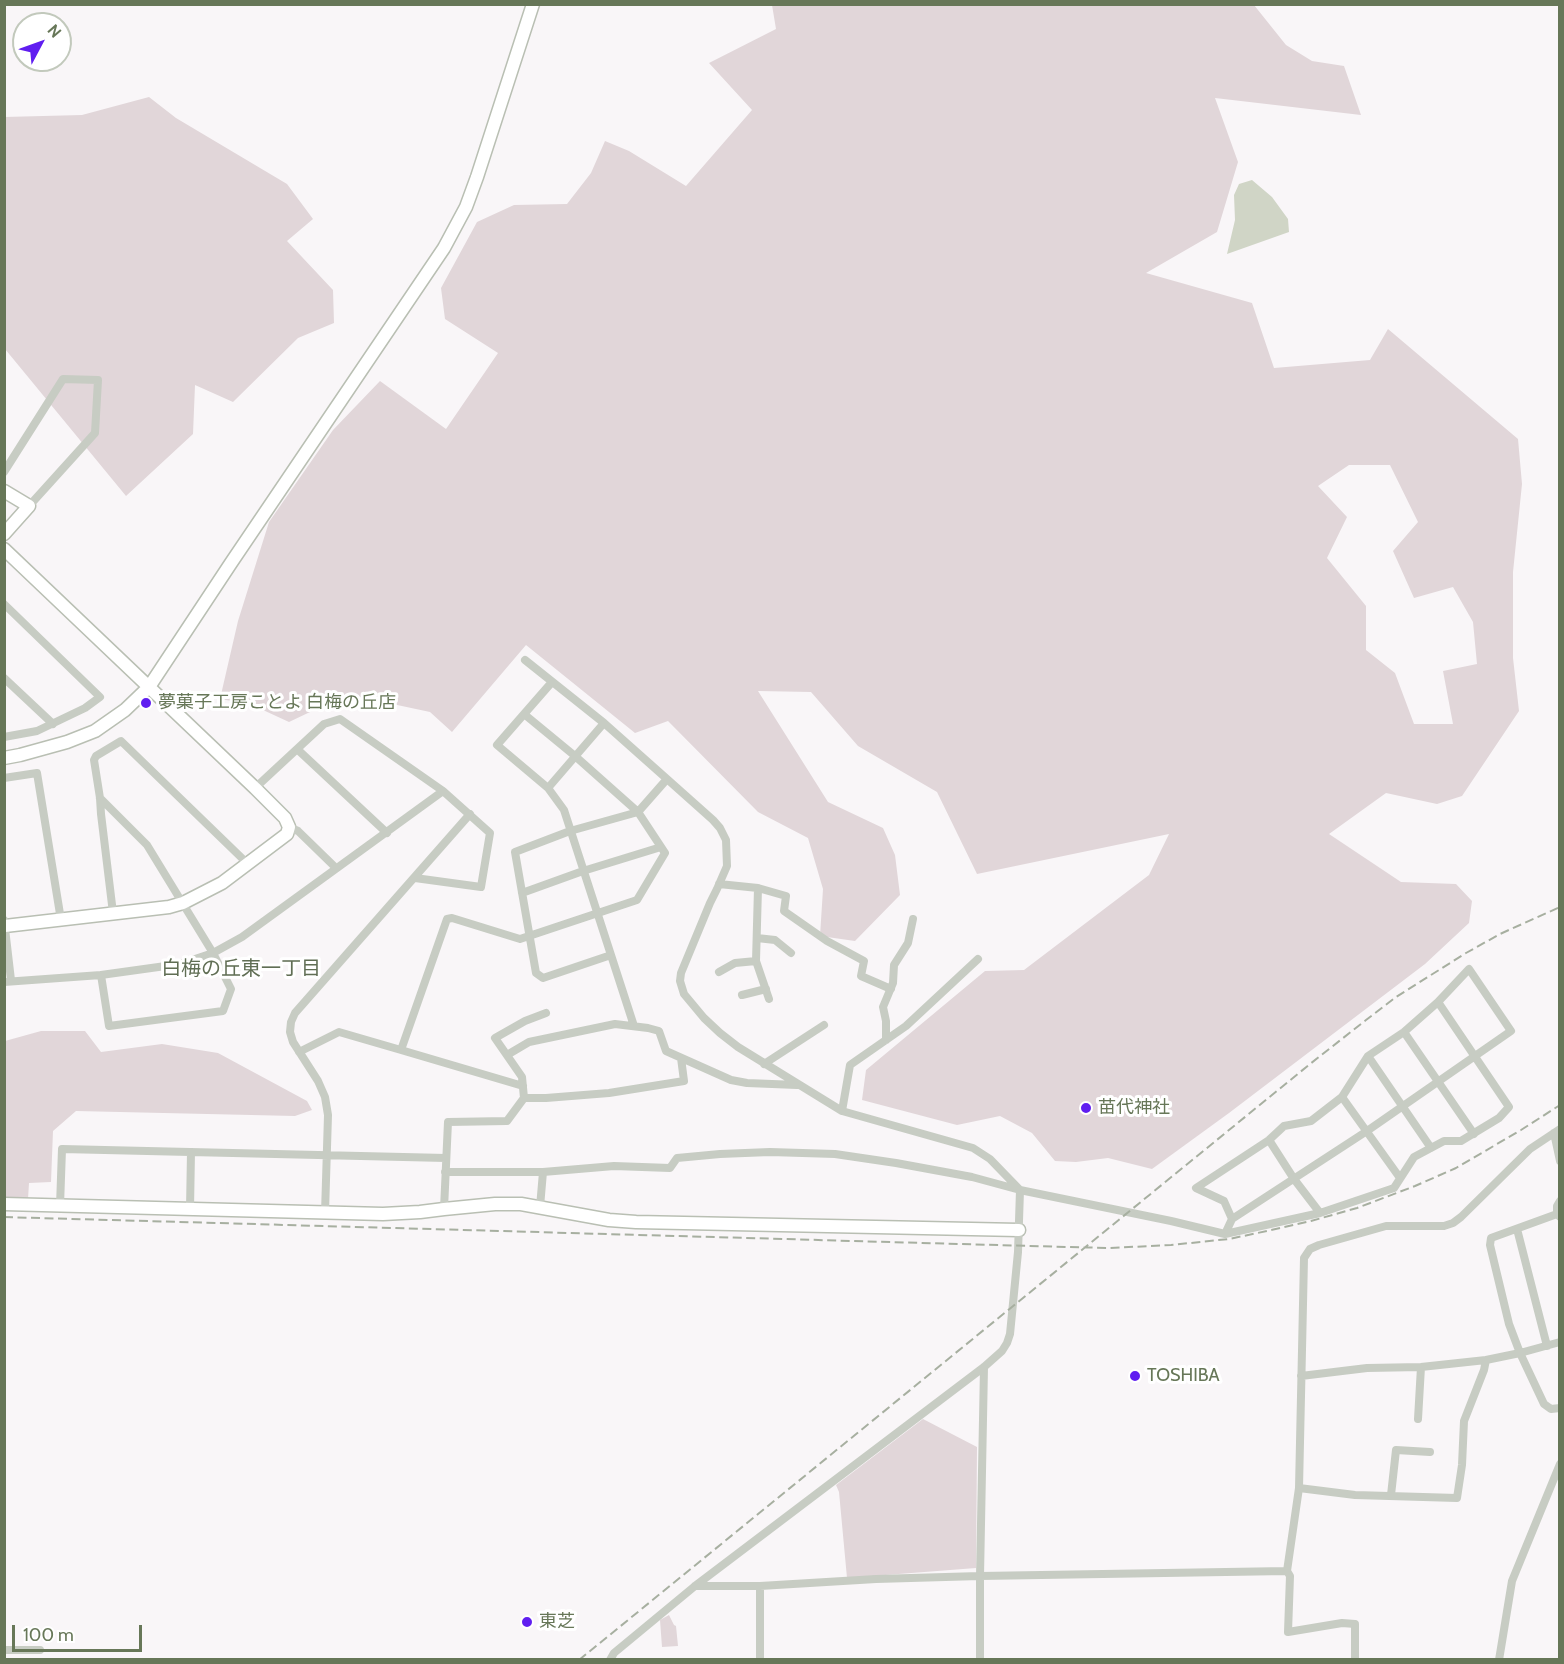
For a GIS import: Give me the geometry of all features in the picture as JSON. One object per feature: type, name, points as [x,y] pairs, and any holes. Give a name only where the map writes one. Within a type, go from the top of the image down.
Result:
[{"type":"street","points":[[4,758],[67,742],[95,731],[125,710],[149,687],[444,248],[466,207],[477,177],[533,4]]},
{"type":"street","points":[[4,472],[63,379],[98,380],[95,433],[4,534]]},
{"type":"street","points":[[4,491],[29,506]]},
{"type":"street","points":[[4,549],[255,788],[285,818],[289,827],[287,834],[222,883],[183,903],[169,907],[61,920],[5,923],[8,981],[101,975],[180,964],[213,952],[242,937],[443,791]]},
{"type":"street","points":[[4,604],[100,697],[85,708],[37,731],[4,737]]},
{"type":"street","points":[[525,660],[604,723],[713,820],[726,840],[728,854],[726,866],[681,973],[681,988],[692,1005],[720,1034],[797,1085],[842,1111],[973,1149],[990,1159],[1020,1190],[1010,1334],[1002,1351],[695,1586],[614,1653],[610,1659]]},
{"type":"street","points":[[4,678],[52,724]]},
{"type":"street","points":[[552,682],[497,745],[548,788],[564,810],[634,1026]]},
{"type":"street","points":[[401,1050],[447,919],[452,918],[520,939],[637,900],[665,853],[638,812],[524,714]]},
{"type":"street","points":[[255,788],[324,724],[340,718],[443,791],[490,833],[481,887],[415,878]]},
{"type":"street","points":[[548,788],[604,723]]},
{"type":"street","points":[[113,913],[94,760],[96,756],[121,741],[248,864]]},
{"type":"street","points":[[489,746],[499,754],[505,752]]},
{"type":"street","points":[[297,749],[387,833]]},
{"type":"street","points":[[4,778],[37,773],[61,920]]},
{"type":"street","points":[[611,955],[543,978],[536,973],[515,852],[570,831],[638,812],[667,779]]},
{"type":"street","points":[[100,798],[147,844],[213,952],[231,989],[223,1011],[109,1026],[101,975]]},
{"type":"street","points":[[325,1213],[328,1115],[325,1097],[318,1081],[293,1042],[290,1032],[291,1022],[296,1013],[470,814]]},
{"type":"street","points":[[289,827],[298,831],[336,868]]},
{"type":"street","points":[[522,893],[661,847]]},
{"type":"street","points":[[719,884],[758,888],[786,896],[784,911],[826,941],[864,962],[861,976],[891,989]]},
{"type":"street","points":[[758,888],[756,961],[769,999]]},
{"type":"street","points":[[886,1040],[883,1007],[893,983],[894,965],[908,943],[913,919]]},
{"type":"street","points":[[757,938],[775,940],[791,953]]},
{"type":"street","points":[[842,1111],[850,1065],[906,1026],[978,959]]},
{"type":"street","points":[[718,972],[735,963],[756,961]]},
{"type":"street","points":[[1225,1234],[1232,1219],[1367,1131],[1511,1031],[1469,969],[1438,1002],[1404,1032],[1368,1056],[1342,1097],[1311,1121],[1284,1126],[1269,1140],[1196,1188],[1224,1201],[1232,1219]]},
{"type":"street","points":[[742,995],[766,989]]},
{"type":"street","points":[[445,1172],[543,1172],[614,1166],[670,1168],[677,1158],[720,1154],[770,1152],[824,1154],[897,1163],[972,1177],[1020,1190],[1225,1234],[1320,1214],[1394,1188],[1414,1157],[1444,1141],[1461,1142],[1499,1118],[1509,1107],[1438,1002]]},
{"type":"street","points":[[444,1209],[448,1122],[507,1121],[524,1098],[522,1077],[495,1038],[525,1021],[546,1013]]},
{"type":"street","points":[[507,1055],[528,1042],[615,1024],[659,1030],[666,1051],[739,1082],[797,1085]]},
{"type":"street","points":[[764,1064],[824,1025]]},
{"type":"street","points":[[299,1052],[339,1032],[523,1086]]},
{"type":"street","points":[[1404,1032],[1474,1134]]},
{"type":"street","points":[[1368,1056],[1431,1148]]},
{"type":"street","points":[[524,1098],[609,1093],[684,1081],[681,1058]]},
{"type":"street","points":[[1342,1097],[1400,1178]]},
{"type":"street","points":[[1355,1659],[1355,1624],[1342,1623],[1288,1632],[1290,1576],[1287,1571],[1299,1488],[1304,1258],[1310,1249],[1319,1245],[1386,1226],[1444,1226],[1453,1223],[1530,1149],[1557,1131],[1560,1161]]},
{"type":"street","points":[[1269,1140],[1320,1214]]},
{"type":"street","points":[[60,1206],[62,1149],[446,1158]]},
{"type":"street","points":[[190,1209],[191,1152]]},
{"type":"street","points":[[540,1208],[543,1172]]},
{"type":"street","points":[[1560,1201],[1557,1206],[1558,1215],[1491,1238],[1490,1245],[1509,1324],[1520,1353],[1544,1404],[1551,1408],[1560,1408]]},
{"type":"street","points":[[4,1204],[383,1214],[521,1204],[609,1220],[636,1222],[1019,1230]]},
{"type":"street","points":[[1517,1228],[1547,1346]]},
{"type":"street","points":[[1301,1376],[1367,1368],[1420,1367],[1486,1360],[1560,1342]]},
{"type":"street","points":[[1299,1488],[1355,1495],[1457,1498],[1462,1465],[1464,1421],[1486,1360]]},
{"type":"street","points":[[980,1659],[984,1367]]},
{"type":"street","points":[[1418,1419],[1420,1367]]},
{"type":"street","points":[[1391,1495],[1396,1450],[1430,1452]]},
{"type":"street","points":[[1499,1659],[1512,1581],[1560,1464]]},
{"type":"street","points":[[695,1586],[760,1586],[980,1576],[1287,1571]]},
{"type":"street","points":[[760,1586],[760,1659]]},
{"type":"street","points":[[4,1650],[40,1650]]},
{"type":"shaded area","points":[[772,5],[1254,5],[1286,45],[1312,61],[1344,66],[1361,115],[1215,98],[1238,162],[1217,232],[1146,273],[1252,303],[1274,368],[1370,360],[1388,329],[1518,439],[1522,484],[1513,572],[1513,658],[1519,711],[1462,796],[1437,804],[1386,793],[1329,834],[1401,882],[1456,884],[1472,901],[1469,923],[1425,964],[1152,1169],[1108,1158],[1076,1162],[1055,1161],[1032,1133],[1000,1116],[957,1125],[862,1100],[866,1070],[985,971],[1024,970],[1149,875],[1169,834],[977,874],[937,792],[858,746],[811,692],[758,691],[828,802],[883,828],[895,855],[900,895],[855,941],[820,936],[823,889],[808,838],[758,812],[668,721],[635,733],[526,645],[452,732],[430,712],[355,696],[329,703],[289,722],[250,704],[220,699],[238,621],[269,522],[333,430],[380,381],[446,429],[498,353],[445,319],[441,288],[477,222],[514,205],[567,204],[591,173],[605,141],[629,151],[686,186],[752,110],[709,63],[776,29]],"holes":[[[1349,465],[1390,465],[1418,522],[1393,551],[1414,598],[1453,587],[1473,622],[1477,664],[1443,671],[1453,724],[1414,724],[1395,673],[1366,650],[1366,606],[1327,558],[1347,517],[1318,486]]]},
{"type":"shaded area","points":[[149,97],[176,118],[287,184],[313,219],[287,241],[333,290],[334,323],[298,338],[233,402],[195,385],[193,434],[126,496],[5,349],[4,117],[82,115]]},
{"type":"shaded area","points":[[1252,180],[1272,197],[1288,219],[1289,232],[1227,254],[1235,220],[1234,195],[1239,184]]},
{"type":"shaded area","points":[[41,1031],[85,1031],[101,1052],[162,1044],[218,1053],[307,1101],[312,1110],[295,1116],[76,1111],[53,1131],[51,1182],[29,1183],[28,1199],[5,1199],[5,1041]]},
{"type":"shaded area","points":[[923,1419],[977,1447],[976,1568],[847,1578],[839,1492],[836,1485]]},
{"type":"shaded area","points":[[669,1615],[676,1626],[678,1646],[662,1647],[660,1620]]},
{"type":"railway","points":[[579,1660],[1366,1020],[1396,997],[1466,953],[1500,934],[1560,907]]},
{"type":"railway","points":[[4,1217],[1066,1247],[1110,1248],[1171,1245],[1229,1239],[1311,1221],[1357,1208],[1456,1168],[1560,1105]]},
{"type":"place","name":"夢菓子工房ことよ 白梅の丘店","points":[[146,703]]},
{"type":"place","name":"苗代神社","points":[[1086,1108]]},
{"type":"place","name":"TOSHIBA","points":[[1135,1376]]},
{"type":"place","name":"東芝","points":[[527,1622]]},
{"type":"district","name":"白梅の丘東一丁目","points":[[241,969]]}]
